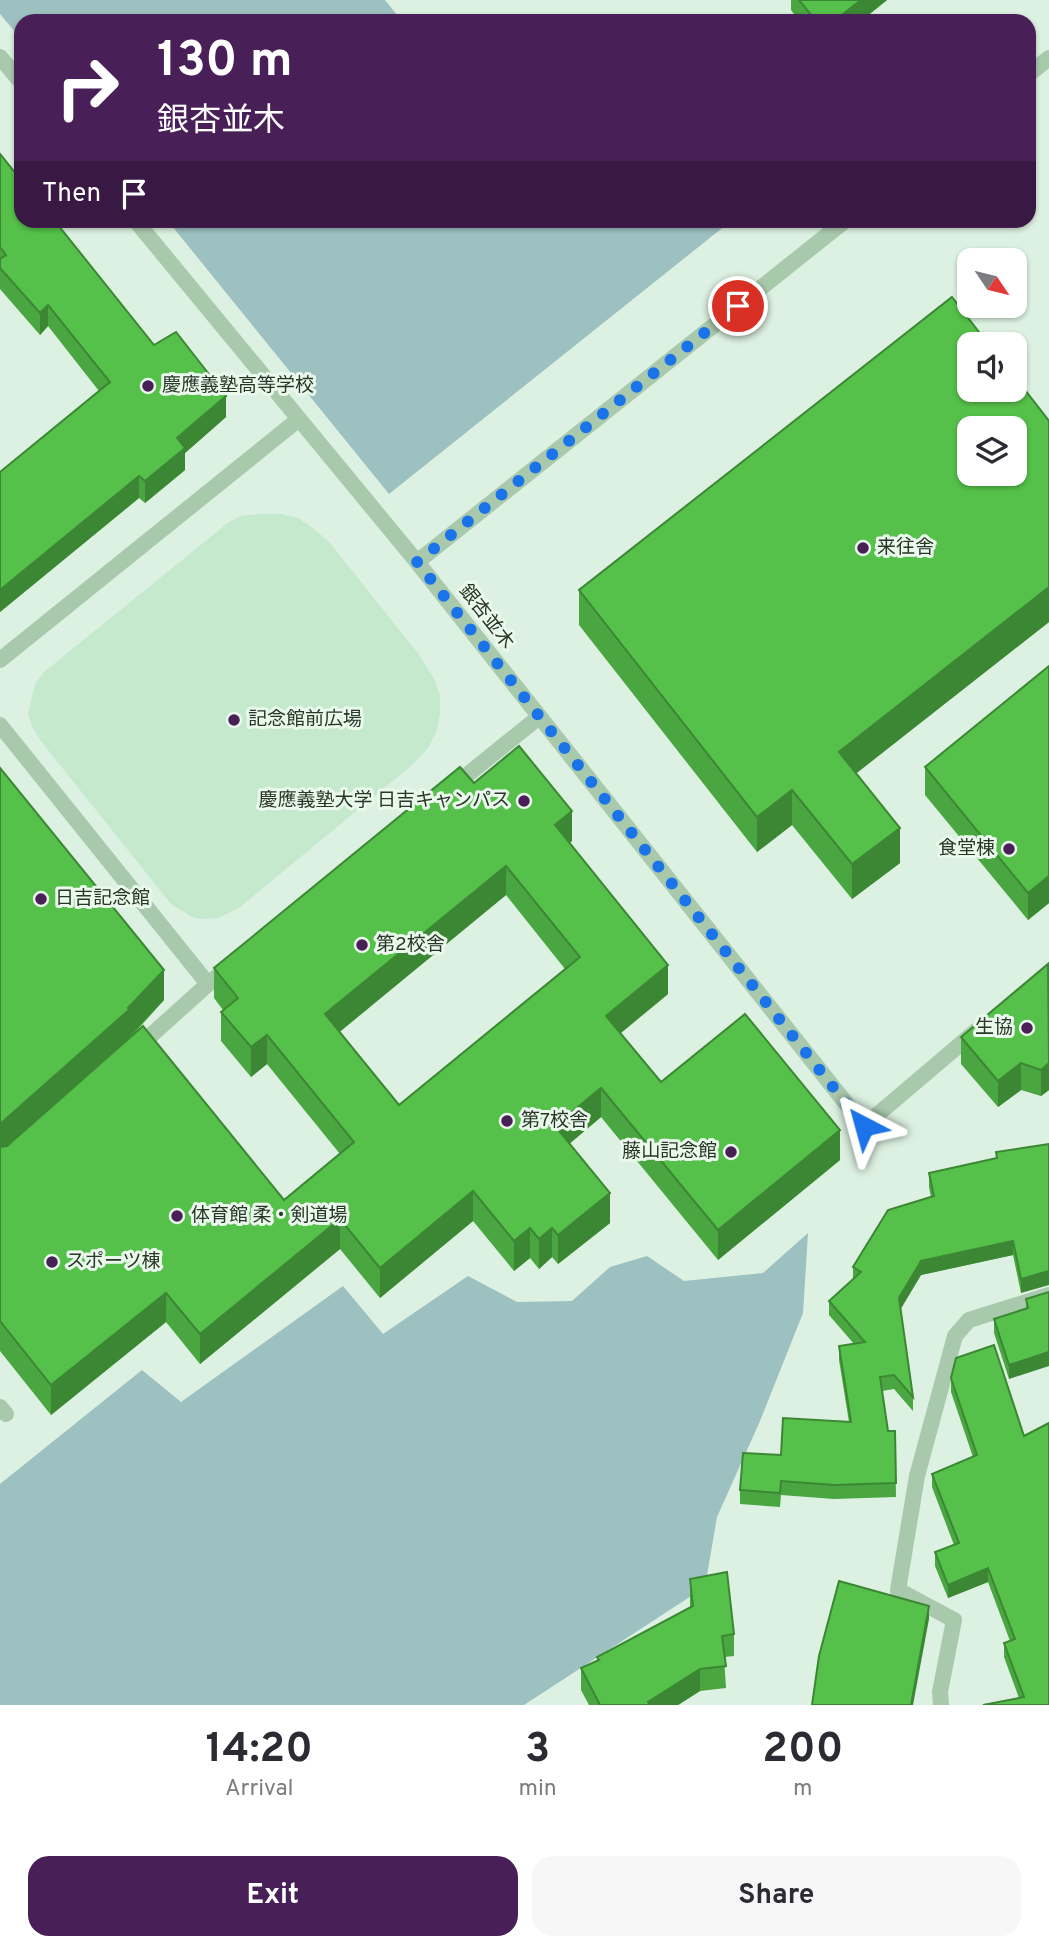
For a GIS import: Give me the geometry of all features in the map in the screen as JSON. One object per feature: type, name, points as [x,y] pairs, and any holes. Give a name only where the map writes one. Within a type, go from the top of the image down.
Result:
[{"type":"lane","points":[[0,57],[14,74]]},
{"type":"lane","name":"銀杏並木","points":[[142,228],[417,562],[864,1126],[987,1021]]},
{"type":"lane","points":[[417,562],[836,228]]},
{"type":"lane","points":[[0,660],[299,419]]},
{"type":"lane","points":[[443,795],[539,717]]},
{"type":"lane","points":[[0,725],[208,984]]},
{"type":"lane","points":[[129,1056],[240,958]]},
{"type":"lane","points":[[941,1705],[940,1692],[954,1620],[898,1590],[917,1476],[955,1336],[969,1320],[1049,1295]]},
{"type":"shaded area","points":[[0,0],[385,0],[396,14],[14,14],[14,31],[0,14]]},
{"type":"shaded area","points":[[174,228],[722,228],[389,494]]},
{"type":"shaded area","name":"記念館前広場","points":[[281,514],[298,518],[330,543],[420,656],[440,695],[440,713],[437,730],[428,748],[412,765],[239,908],[218,918],[203,919],[192,917],[171,904],[40,740],[28,714],[35,684],[44,672],[229,522],[241,516]]},
{"type":"shaded area","points":[[808,1233],[803,1313],[760,1421],[717,1517],[705,1587],[524,1705],[0,1705],[0,1484],[142,1370],[181,1402],[343,1286],[383,1334],[468,1276],[517,1302],[572,1301],[610,1267],[647,1256],[684,1281],[763,1273]]},
{"type":"building","points":[[799,0],[861,0],[843,14],[810,14]]},
{"type":"building","name":"慶應義塾高等学校","points":[[0,154],[14,171],[14,228],[60,228],[154,345],[176,332],[226,396],[177,438],[185,448],[145,481],[139,476],[0,590],[0,472],[110,382],[48,305],[40,313],[0,268],[0,259],[6,255],[0,247]]},
{"type":"building","name":"来往舎","points":[[952,297],[957,303],[957,318],[968,318],[979,332],[957,332],[957,402],[1027,402],[1027,393],[1049,421],[1049,587],[839,752],[900,828],[852,864],[792,790],[757,817],[579,590]]},
{"type":"building","name":"食堂棟","points":[[1049,666],[1049,876],[1028,893],[925,767]]},
{"type":"building","points":[[519,746],[572,811],[555,825],[668,965],[606,1016],[661,1082],[745,1014],[840,1130],[718,1230],[601,1088],[555,1126],[610,1193],[558,1235],[552,1228],[539,1239],[530,1228],[514,1241],[473,1191],[380,1268],[340,1219],[200,1334],[166,1293],[51,1385],[0,1321],[0,1147],[7,1146],[143,1026],[284,1200],[354,1142],[267,1035],[251,1047],[221,1012],[238,998],[214,968],[460,767],[474,783]],"holes":[[[506,866],[580,957],[399,1105],[325,1014]]]},
{"type":"building","name":"日吉記念館","points":[[0,768],[164,970],[128,1008],[130,1009],[0,1124]]},
{"type":"building","name":"生協","points":[[1048,964],[1049,1063],[1041,1070],[1021,1063],[998,1081],[961,1037]]},
{"type":"building","points":[[1049,1144],[1049,1271],[1021,1279],[1013,1241],[921,1261],[899,1298],[913,1397],[894,1375],[880,1377],[888,1431],[895,1431],[896,1483],[834,1485],[781,1481],[780,1493],[740,1490],[743,1453],[781,1455],[783,1418],[851,1422],[839,1346],[865,1342],[829,1301],[861,1272],[853,1267],[888,1210],[934,1196],[929,1173],[997,1158],[996,1152]]},
{"type":"building","points":[[1049,1292],[1049,1352],[1009,1365],[994,1319],[1028,1308],[1026,1299]]},
{"type":"building","points":[[994,1345],[1024,1436],[1049,1423],[1049,1705],[983,1705],[1024,1697],[1004,1643],[1015,1639],[988,1568],[948,1585],[935,1552],[959,1543],[932,1474],[977,1455],[951,1378],[956,1358]]},
{"type":"building","points":[[727,1572],[734,1634],[722,1636],[726,1666],[700,1669],[648,1702],[650,1705],[600,1705],[581,1668],[693,1606],[690,1579]]},
{"type":"building","points":[[839,1581],[929,1606],[911,1705],[812,1705],[819,1656]]},
{"type":"place","name":"慶應義塾高等学校","points":[[148,386]]},
{"type":"place","name":"来往舎","points":[[863,548]]},
{"type":"place","name":"記念館前広場","points":[[234,720]]},
{"type":"place","name":"慶應義塾大学 日吉キャンパス","points":[[524,801]]},
{"type":"place","name":"食堂棟","points":[[1009,849]]},
{"type":"place","name":"日吉記念館","points":[[41,899]]},
{"type":"place","name":"第2校舎","points":[[362,945]]},
{"type":"place","name":"生協","points":[[1027,1028]]},
{"type":"place","name":"第7校舎","points":[[507,1121]]},
{"type":"place","name":"藤山記念館","points":[[731,1152]]},
{"type":"place","name":"体育館 柔・剣道場","points":[[177,1216]]},
{"type":"place","name":"スポーツ棟","points":[[52,1262]]},
{"type":"route","points":[[738,306],[417,562],[864,1126]]}]
